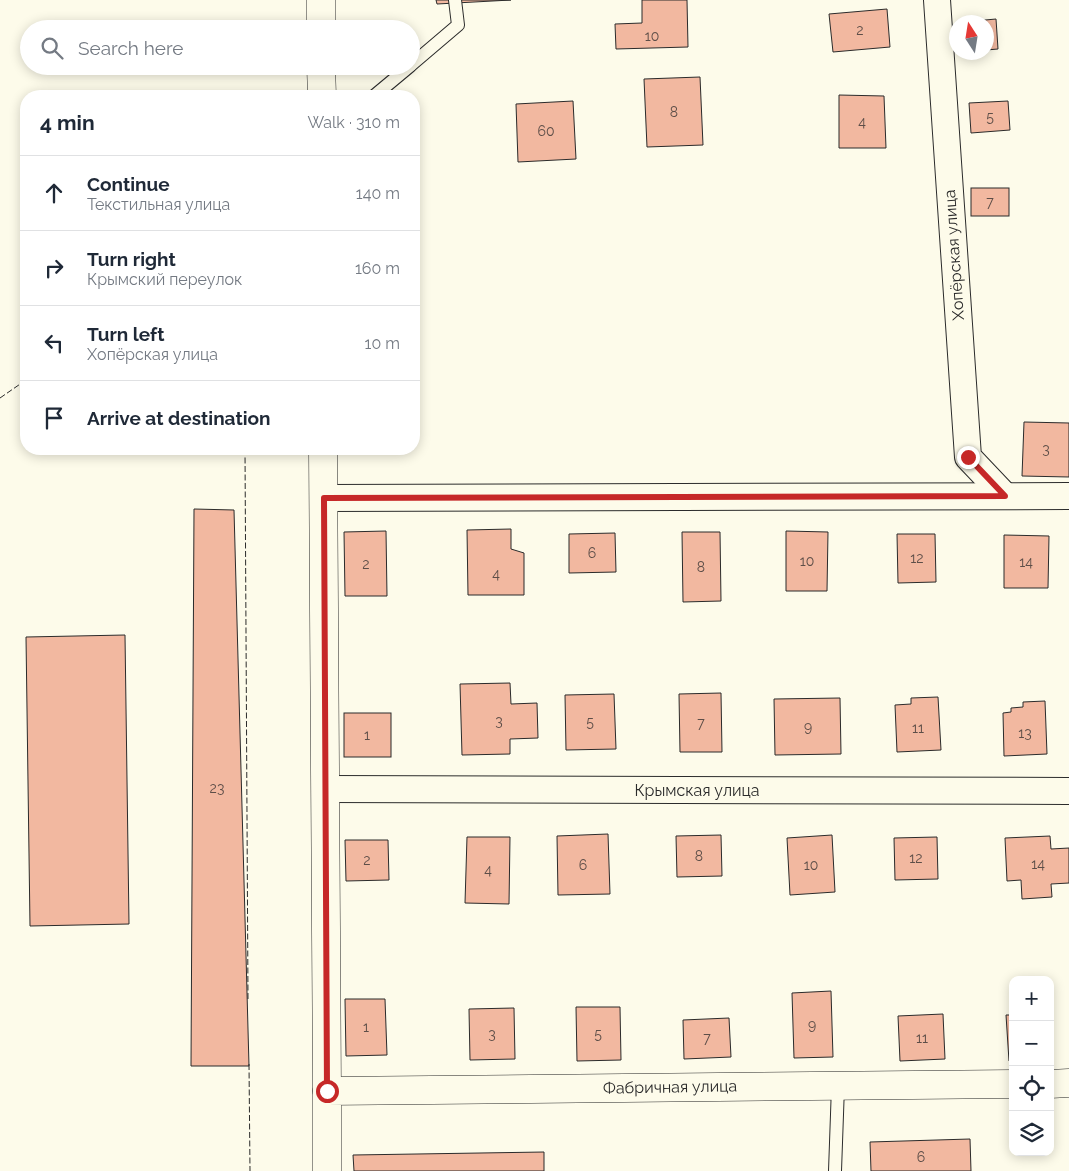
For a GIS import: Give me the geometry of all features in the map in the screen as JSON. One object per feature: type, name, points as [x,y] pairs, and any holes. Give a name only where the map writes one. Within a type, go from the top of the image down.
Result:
[{"type":"main road","points":[[321,0],[321,20]]},
{"type":"main road","points":[[321,75],[322,90]]},
{"type":"main road","points":[[323,455],[327,1171]]},
{"type":"main road","points":[[1054,1084],[1069,1083]]},
{"type":"main road","name":"Фабричная улица","points":[[327,1091],[1009,1084]]},
{"type":"street","name":"Хопёрская улица","points":[[937,0],[968,457],[1005,496]]},
{"type":"street","points":[[324,498],[1069,496]]},
{"type":"street","name":"Крымская улица","points":[[325,789],[1069,791]]},
{"type":"lane","points":[[420,57],[458,25],[455,0]]},
{"type":"lane","points":[[381,90],[399,75]]},
{"type":"lane","points":[[835,1171],[838,1086]]},
{"type":"building","points":[[436,0],[511,0],[437,4]]},
{"type":"building","points":[[642,0],[687,0],[688,47],[616,49],[615,24],[642,23]]},
{"type":"building","points":[[887,9],[890,47],[833,52],[829,14]]},
{"type":"building","points":[[994,19],[996,19],[998,49],[994,49]]},
{"type":"building","points":[[700,77],[703,145],[647,147],[644,79]]},
{"type":"building","points":[[839,95],[884,96],[886,148],[839,148]]},
{"type":"building","points":[[573,101],[576,159],[518,162],[516,104]]},
{"type":"building","points":[[1008,101],[1010,130],[971,133],[969,103]]},
{"type":"building","points":[[971,188],[1009,188],[1009,216],[971,216]]},
{"type":"building","points":[[1024,422],[1069,423],[1069,477],[1022,476]]},
{"type":"building","points":[[194,509],[234,510],[249,1066],[191,1066]]},
{"type":"building","points":[[511,529],[511,549],[524,553],[524,595],[468,595],[467,530]]},
{"type":"building","points":[[386,531],[387,596],[345,596],[344,532]]},
{"type":"building","points":[[786,531],[828,532],[827,591],[786,591]]},
{"type":"building","points":[[682,532],[720,532],[721,601],[683,602]]},
{"type":"building","points":[[615,533],[616,572],[569,573],[569,534]]},
{"type":"building","points":[[897,534],[935,534],[936,582],[898,583]]},
{"type":"building","points":[[1004,535],[1049,536],[1048,588],[1004,588]]},
{"type":"building","points":[[125,635],[129,924],[30,926],[26,637]]},
{"type":"building","points":[[510,683],[511,704],[537,703],[538,738],[510,739],[510,754],[462,755],[460,684]]},
{"type":"building","points":[[721,693],[722,752],[680,752],[679,694]]},
{"type":"building","points":[[614,694],[616,749],[566,750],[565,695]]},
{"type":"building","points":[[938,697],[941,750],[897,752],[895,705],[911,704],[911,698]]},
{"type":"building","points":[[840,698],[841,754],[775,755],[774,699]]},
{"type":"building","points":[[1045,701],[1047,754],[1004,756],[1003,713],[1011,712],[1011,708],[1023,707],[1023,702]]},
{"type":"building","points":[[344,713],[391,713],[391,757],[344,757]]},
{"type":"building","points":[[608,834],[610,894],[558,895],[557,836]]},
{"type":"building","points":[[721,835],[722,876],[677,877],[676,836]]},
{"type":"building","points":[[832,835],[835,892],[790,895],[787,838]]},
{"type":"building","points":[[1050,836],[1051,849],[1069,848],[1069,883],[1051,884],[1052,897],[1022,899],[1021,880],[1007,881],[1005,838]]},
{"type":"building","points":[[467,837],[510,837],[509,904],[465,903]]},
{"type":"building","points":[[937,837],[938,879],[895,880],[894,838]]},
{"type":"building","points":[[345,840],[388,840],[389,880],[346,881]]},
{"type":"building","points":[[831,991],[833,1057],[794,1058],[792,993]]},
{"type":"building","points":[[345,999],[385,999],[387,1055],[346,1056]]},
{"type":"building","points":[[576,1007],[620,1007],[621,1060],[577,1061]]},
{"type":"building","points":[[514,1008],[515,1059],[470,1060],[469,1009]]},
{"type":"building","points":[[943,1014],[945,1059],[900,1061],[898,1016]]},
{"type":"building","points":[[1006,1015],[1009,1015],[1009,1061]]},
{"type":"building","points":[[729,1018],[731,1057],[684,1059],[683,1020]]},
{"type":"building","points":[[970,1139],[971,1171],[871,1171],[870,1142]]},
{"type":"building","points":[[544,1152],[544,1171],[354,1171],[353,1155]]},
{"type":"fence","points":[[0,398],[20,384]]},
{"type":"fence","points":[[245,455],[248,999]]},
{"type":"fence","points":[[249,1064],[250,1171]]},
{"type":"route","points":[[327,1091],[324,498],[1005,496],[968,457]]}]
